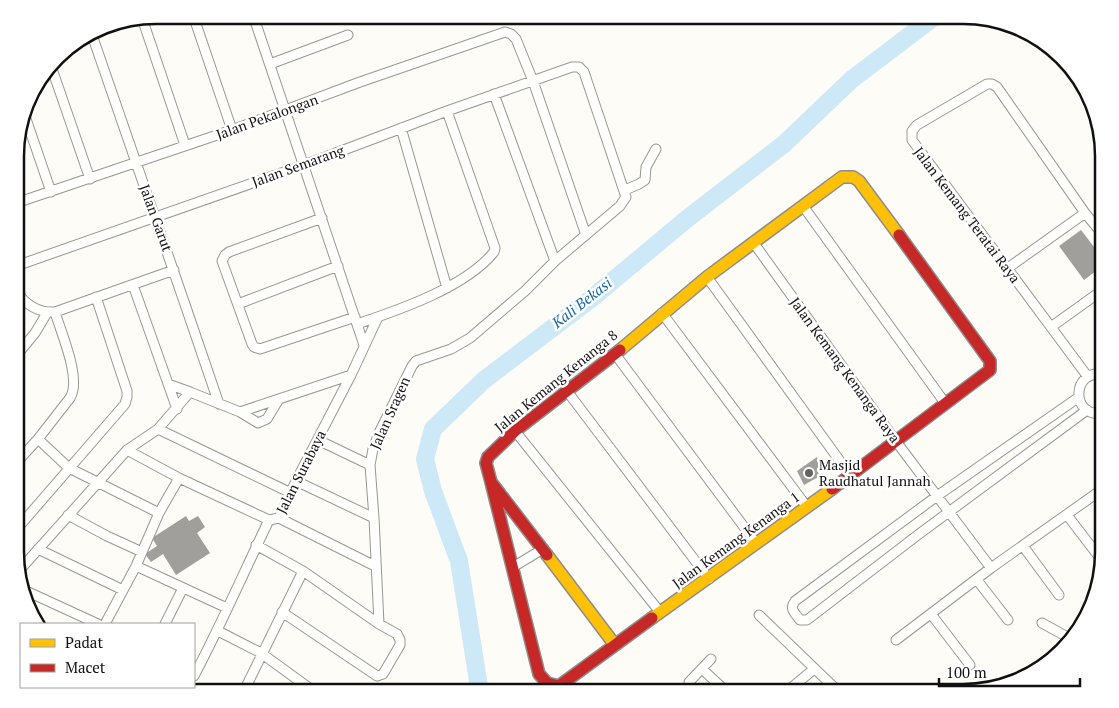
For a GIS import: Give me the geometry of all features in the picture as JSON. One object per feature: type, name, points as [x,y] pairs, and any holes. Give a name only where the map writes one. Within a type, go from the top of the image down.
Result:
[{"type":"street","points":[[144,24],[185,145]]},
{"type":"street","points":[[196,24],[232,130]]},
{"type":"street","points":[[256,24],[364,345]]},
{"type":"street","name":"Jalan Pekalongan","points":[[24,201],[286,111],[360,82],[497,34],[508,33],[516,38],[532,81]]},
{"type":"street","points":[[270,64],[348,34]]},
{"type":"street","name":"Jalan Garut","points":[[93,39],[156,216],[219,404]]},
{"type":"street","name":"Jalan Semarang","points":[[24,263],[304,165],[447,111],[572,67],[578,67],[584,72],[625,190]]},
{"type":"street","points":[[53,73],[90,179]]},
{"type":"street","points":[[532,81],[586,235]]},
{"type":"street","name":"Jalan Kemang Teratai Raya","points":[[1085,213],[997,87],[992,84],[987,84],[912,130],[912,140],[1088,377]]},
{"type":"street","points":[[494,94],[555,261]]},
{"type":"street","points":[[322,218],[225,255],[222,261],[254,347],[260,349],[356,320],[378,317],[447,288],[478,267],[492,254],[495,248],[447,111]]},
{"type":"street","points":[[28,124],[51,192]]},
{"type":"street","points":[[401,128],[447,288]]},
{"type":"street","points":[[625,190],[644,181],[646,166],[656,149]]},
{"type":"street","name":"Jalan Kemang Kenanga 8","points":[[491,482],[486,463],[488,458],[515,431],[614,354],[707,277],[842,177]]},
{"type":"street","name":"Jalan Kemang Kenanga 1","points":[[562,684],[808,507],[990,370],[990,361],[859,180],[853,177],[842,177]]},
{"type":"street","name":"Jalan Sragen","points":[[379,624],[370,465],[372,449],[412,366],[416,362],[451,349],[470,338],[525,291],[555,261],[620,206],[626,197],[625,190]]},
{"type":"street","points":[[803,206],[945,403]]},
{"type":"street","points":[[1008,268],[1085,213],[1095,225]]},
{"type":"street","name":"Jalan Kemang Kenanga Raya","points":[[754,242],[895,440],[991,568]]},
{"type":"street","points":[[238,304],[338,266]]},
{"type":"street","points":[[24,346],[51,312],[174,270]]},
{"type":"street","points":[[707,277],[850,475]]},
{"type":"street","points":[[133,284],[176,409]]},
{"type":"street","points":[[1051,327],[1095,295]]},
{"type":"street","points":[[24,521],[121,410],[127,397],[96,297]]},
{"type":"street","points":[[24,300],[30,305],[51,312]]},
{"type":"street","points":[[24,454],[70,398],[74,390],[74,375],[51,312]]},
{"type":"street","points":[[662,313],[808,507]]},
{"type":"street","name":"Jalan Surabaya","points":[[195,674],[218,631],[256,545],[269,520],[279,518],[378,317]]},
{"type":"street","points":[[614,354],[756,543]]},
{"type":"street","points":[[1095,374],[1088,377],[1080,386],[1078,397],[1083,407],[1095,413]]},
{"type":"street","points":[[240,412],[351,375]]},
{"type":"street","points":[[168,384],[240,412],[258,423],[263,422],[270,415],[279,399]]},
{"type":"street","points":[[567,391],[709,579]]},
{"type":"street","points":[[25,564],[127,450],[158,429],[190,392]]},
{"type":"street","points":[[1078,397],[937,496],[795,601],[792,609],[800,620],[807,620],[1087,410]]},
{"type":"street","points":[[158,429],[291,493]]},
{"type":"street","points":[[515,431],[660,612]]},
{"type":"street","points":[[38,439],[69,468],[159,513]]},
{"type":"street","points":[[318,440],[370,465]]},
{"type":"street","points":[[127,450],[179,478],[269,520]]},
{"type":"street","points":[[106,623],[136,566],[159,513],[179,478]]},
{"type":"street","points":[[296,481],[374,518]]},
{"type":"street","points":[[491,482],[513,567],[543,549]]},
{"type":"street","points":[[491,482],[615,645]]},
{"type":"street","points":[[896,640],[991,568],[1095,495]]},
{"type":"street","points":[[68,515],[142,552]]},
{"type":"street","points":[[1067,515],[1095,552]]},
{"type":"street","points":[[279,518],[375,566]]},
{"type":"street","points":[[256,545],[303,571],[379,624],[397,634],[400,645],[383,674],[377,676],[282,612]]},
{"type":"street","points":[[1024,546],[1059,595]]},
{"type":"street","points":[[38,549],[123,590]]},
{"type":"street","points":[[136,566],[227,608]]},
{"type":"street","name":"Jalan Kemang Kenanga 1","points":[[513,567],[538,674],[547,684]]},
{"type":"street","points":[[246,684],[303,571]]},
{"type":"street","points":[[977,580],[1008,620]]},
{"type":"street","points":[[166,623],[184,588]]},
{"type":"street","points":[[30,593],[96,623]]},
{"type":"street","points":[[931,614],[970,665]]},
{"type":"street","points":[[759,615],[830,684]]},
{"type":"street","points":[[1042,623],[1065,636]]},
{"type":"street","points":[[218,631],[261,653],[304,684]]},
{"type":"street","points":[[689,682],[710,659]]},
{"type":"street","points":[[702,669],[718,684]]},
{"type":"street","points":[[796,684],[814,669]]},
{"type":"building","points":[[1081,230],[1095,248],[1095,272],[1084,280],[1059,246]]},
{"type":"building","name":"Masjid Raudhatul Jannah","points":[[817,457],[822,468],[817,470],[820,476],[804,485],[797,471]]},
{"type":"building","points":[[186,516],[189,521],[198,516],[205,527],[197,533],[210,553],[176,575],[163,554],[151,562],[145,554],[157,546],[152,538]]},
{"type":"waterway","name":"Kali Bekasi","points":[[479,684],[459,561],[433,491],[425,459],[433,429],[484,380],[592,298],[688,218],[784,144],[851,80],[925,24]]},
{"type":"traffic: slow","points":[[620,350],[707,277],[842,177],[853,177],[859,181],[899,235]]},
{"type":"traffic: slow","points":[[652,618],[832,489]]},
{"type":"traffic: slow","points":[[547,555],[615,645]]},
{"type":"traffic: jam","points":[[832,489],[990,370],[990,361],[899,235]]},
{"type":"traffic: jam","points":[[547,555],[491,482],[486,463],[488,457],[515,431],[620,350]]},
{"type":"traffic: jam","points":[[491,482],[539,674],[547,683],[551,684]]},
{"type":"traffic: jam","points":[[562,684],[652,618]]},
{"type":"place","name":"Masjid Raudhatul Jannah","points":[[809,473]]}]
